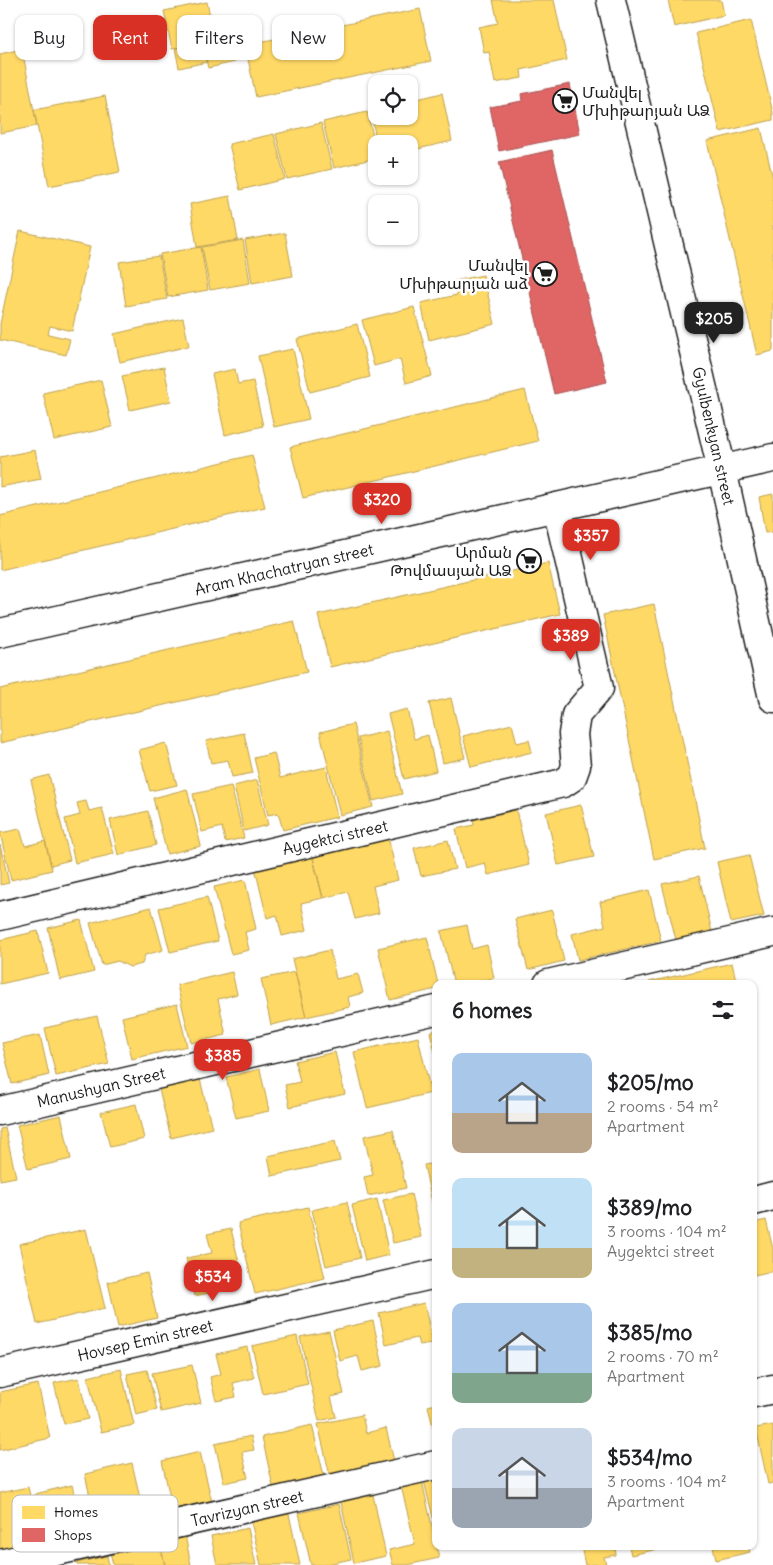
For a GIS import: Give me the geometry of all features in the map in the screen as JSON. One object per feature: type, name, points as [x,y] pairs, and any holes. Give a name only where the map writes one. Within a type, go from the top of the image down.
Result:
[{"type":"street","name":"Gyulbenkyan street","points":[[611,0],[722,470],[773,698]]},
{"type":"street","name":"Aram Khachatryan street","points":[[0,633],[773,458]]},
{"type":"street","name":"Aygektci street","points":[[0,916],[563,783],[572,776],[576,766],[573,734],[576,715],[599,688],[557,508]]},
{"type":"street","points":[[565,980],[773,932]]},
{"type":"street","name":"Manushyan Street","points":[[0,1111],[432,1011]]},
{"type":"street","points":[[757,1200],[773,1196]]},
{"type":"street","name":"Hovsep Emin street","points":[[0,1373],[432,1275]]},
{"type":"street","points":[[757,1392],[773,1389]]},
{"type":"street","name":"Tavrizyan street","points":[[178,1524],[432,1466]]},
{"type":"street","name":"Tavrizyan street","points":[[0,1564],[53,1552]]},
{"type":"building: Homes","points":[[493,0],[554,0],[567,60],[521,70],[522,78],[495,83],[489,52],[484,53],[479,27],[498,23]]},
{"type":"building: Homes","points":[[668,0],[721,0],[724,15],[674,27]]},
{"type":"building: Homes","points":[[207,2],[210,15],[177,15],[177,48],[172,49],[167,15],[165,15],[164,11]]},
{"type":"building: Homes","points":[[420,9],[431,61],[256,97],[248,60],[262,60],[262,42],[272,39],[272,60],[344,60],[344,25]]},
{"type":"building: Homes","points":[[751,20],[773,113],[773,120],[720,132],[696,33]]},
{"type":"building: Homes","points":[[15,51],[15,60],[24,60],[37,126],[0,133],[0,54]]},
{"type":"building: Homes","points":[[177,60],[206,60],[207,62],[179,68]]},
{"type":"building: Homes","points":[[206,60],[235,60],[235,62],[208,68]]},
{"type":"building: Homes","points":[[442,93],[452,141],[418,149],[418,135],[375,135],[373,125],[418,125],[418,99]]},
{"type":"building: Homes","points":[[105,96],[120,172],[49,186],[34,110]]},
{"type":"building: Homes","points":[[367,112],[368,125],[370,125],[373,135],[368,135],[368,160],[334,168],[323,122]]},
{"type":"building: Homes","points":[[321,123],[332,169],[287,179],[276,134]]},
{"type":"building: Homes","points":[[761,128],[773,179],[773,351],[757,355],[707,141]]},
{"type":"building: Homes","points":[[274,134],[285,179],[240,190],[229,144]]},
{"type":"building: Homes","points":[[230,196],[238,240],[197,247],[190,204]]},
{"type":"building: Homes","points":[[20,231],[90,247],[72,331],[50,326],[48,334],[70,339],[66,355],[0,340],[0,324]]},
{"type":"building: Homes","points":[[285,233],[293,276],[252,283],[245,240]]},
{"type":"building: Homes","points":[[243,240],[250,283],[210,290],[202,247]]},
{"type":"building: Homes","points":[[201,247],[208,290],[168,297],[160,254]]},
{"type":"building: Homes","points":[[159,256],[167,299],[126,306],[119,262]]},
{"type":"building: Homes","points":[[483,275],[495,324],[429,340],[421,303],[457,295],[454,281]]},
{"type":"building: Homes","points":[[414,307],[432,376],[406,383],[400,359],[374,366],[362,320]]},
{"type":"building: Homes","points":[[183,318],[189,346],[120,362],[114,334]]},
{"type":"building: Homes","points":[[357,324],[370,377],[310,392],[297,339]]},
{"type":"building: Homes","points":[[293,349],[309,419],[274,427],[258,356]]},
{"type":"building: Homes","points":[[164,367],[171,401],[130,410],[122,376]]},
{"type":"building: Homes","points":[[235,369],[238,384],[253,381],[263,426],[225,435],[212,374]]},
{"type":"building: Homes","points":[[101,380],[112,427],[54,440],[43,393]]},
{"type":"building: Homes","points":[[525,390],[538,441],[303,498],[290,447]]},
{"type":"building: Homes","points":[[35,450],[41,479],[0,487],[0,457]]},
{"type":"building: Homes","points":[[252,455],[265,507],[0,570],[0,516]]},
{"type":"building: Homes","points":[[773,494],[773,532],[765,533],[759,497]]},
{"type":"building: Homes","points":[[548,563],[560,614],[330,667],[318,615]]},
{"type":"building: Homes","points":[[654,604],[705,848],[654,859],[603,615]]},
{"type":"building: Homes","points":[[294,621],[307,672],[0,743],[0,689]]},
{"type":"building: Homes","points":[[451,698],[465,758],[443,763],[429,703]]},
{"type":"building: Homes","points":[[407,709],[414,739],[428,735],[436,771],[404,779],[388,714]]},
{"type":"building: Homes","points":[[353,724],[373,807],[340,815],[320,732]]},
{"type":"building: Homes","points":[[512,724],[517,743],[529,740],[532,752],[471,767],[463,736]]},
{"type":"building: Homes","points":[[387,731],[402,794],[373,801],[358,738]]},
{"type":"building: Homes","points":[[244,733],[253,773],[232,777],[228,760],[211,763],[206,741]]},
{"type":"building: Homes","points":[[166,743],[177,785],[150,791],[139,750]]},
{"type":"building: Homes","points":[[274,753],[280,778],[326,767],[337,817],[283,830],[278,813],[268,815],[254,758]]},
{"type":"building: Homes","points":[[49,775],[70,860],[51,865],[31,780]]},
{"type":"building: Homes","points":[[257,780],[268,825],[244,831],[234,786]]},
{"type":"building: Homes","points":[[231,786],[244,838],[225,842],[222,827],[202,832],[193,794]]},
{"type":"building: Homes","points":[[187,789],[201,846],[167,854],[153,798]]},
{"type":"building: Homes","points":[[86,801],[89,811],[102,808],[114,854],[75,863],[65,819],[80,815],[77,803]]},
{"type":"building: Homes","points":[[581,805],[594,857],[558,865],[546,813]]},
{"type":"building: Homes","points":[[516,810],[529,865],[488,875],[485,863],[465,868],[456,829],[474,825],[473,820]]},
{"type":"building: Homes","points":[[148,811],[156,845],[118,855],[110,820]]},
{"type":"building: Homes","points":[[20,829],[25,846],[45,841],[52,870],[11,880],[0,833]]},
{"type":"building: Homes","points":[[388,837],[398,880],[373,886],[379,913],[355,919],[348,892],[323,898],[312,854]]},
{"type":"building: Homes","points":[[448,840],[455,869],[421,876],[414,848]]},
{"type":"building: Homes","points":[[0,845],[9,883],[0,885]]},
{"type":"building: Homes","points":[[312,854],[323,898],[301,903],[307,930],[282,936],[277,915],[267,918],[255,868]]},
{"type":"building: Homes","points":[[749,855],[764,916],[731,923],[717,862]]},
{"type":"building: Homes","points":[[699,876],[712,932],[676,940],[662,884]]},
{"type":"building: Homes","points":[[245,880],[256,929],[245,932],[249,950],[231,954],[214,887]]},
{"type":"building: Homes","points":[[649,890],[661,941],[578,960],[572,934],[605,926],[600,902]]},
{"type":"building: Homes","points":[[207,897],[218,941],[170,952],[159,908]]},
{"type":"building: Homes","points":[[151,907],[163,950],[145,955],[142,964],[130,967],[118,961],[102,965],[90,923]]},
{"type":"building: Homes","points":[[552,910],[564,961],[528,970],[515,919]]},
{"type":"building: Homes","points":[[81,920],[94,972],[60,980],[48,928]]},
{"type":"building: Homes","points":[[467,925],[472,949],[487,945],[494,978],[486,980],[453,980],[441,931]]},
{"type":"building: Homes","points":[[38,931],[48,973],[0,984],[0,940]]},
{"type":"building: Homes","points":[[427,937],[437,980],[432,980],[432,990],[390,1000],[378,948]]},
{"type":"building: Homes","points":[[330,950],[336,979],[358,974],[363,993],[348,997],[350,1007],[306,1017],[292,959]]},
{"type":"building: Homes","points":[[732,963],[736,980],[658,980]]},
{"type":"building: Homes","points":[[232,972],[237,994],[218,999],[226,1035],[191,1043],[177,985]]},
{"type":"building: Homes","points":[[295,972],[306,1017],[271,1025],[261,979]]},
{"type":"building: Homes","points":[[177,1004],[187,1046],[132,1059],[122,1017]]},
{"type":"building: Homes","points":[[97,1016],[109,1064],[56,1076],[45,1028]]},
{"type":"building: Homes","points":[[40,1035],[49,1075],[12,1084],[2,1043]]},
{"type":"building: Homes","points":[[418,1037],[431,1093],[367,1108],[354,1052]]},
{"type":"building: Homes","points":[[335,1052],[345,1094],[290,1107],[285,1085],[300,1082],[295,1061]]},
{"type":"building: Homes","points":[[260,1069],[269,1111],[236,1118],[226,1077]]},
{"type":"building: Homes","points":[[200,1079],[212,1128],[171,1138],[159,1089]]},
{"type":"building: Homes","points":[[136,1104],[144,1139],[110,1147],[101,1112]]},
{"type":"building: Homes","points":[[61,1115],[71,1159],[28,1169],[17,1125]]},
{"type":"building: Homes","points":[[5,1128],[16,1177],[0,1180],[0,1129]]},
{"type":"building: Homes","points":[[393,1130],[406,1188],[368,1196],[364,1177],[373,1175],[364,1136]]},
{"type":"building: Homes","points":[[335,1141],[340,1161],[272,1176],[268,1156]]},
{"type":"building: Homes","points":[[432,1164],[432,1202],[424,1165]]},
{"type":"building: Homes","points":[[411,1194],[421,1237],[393,1243],[383,1200]]},
{"type":"building: Homes","points":[[377,1199],[389,1255],[365,1261],[352,1205]]},
{"type":"building: Homes","points":[[347,1202],[360,1258],[326,1266],[312,1210]]},
{"type":"building: Homes","points":[[308,1207],[325,1278],[255,1294],[238,1223]]},
{"type":"building: Homes","points":[[766,1220],[773,1249],[773,1271],[757,1274],[757,1222]]},
{"type":"building: Homes","points":[[86,1229],[105,1308],[37,1324],[19,1244]]},
{"type":"building: Homes","points":[[231,1229],[242,1275],[211,1282],[214,1292],[195,1296],[186,1258],[212,1253],[207,1234]]},
{"type":"building: Homes","points":[[147,1273],[157,1318],[118,1327],[108,1282]]},
{"type":"building: Homes","points":[[424,1303],[432,1343],[419,1345],[417,1338],[386,1345],[379,1313]]},
{"type":"building: Homes","points":[[373,1321],[383,1366],[362,1371],[358,1356],[340,1361],[333,1330]]},
{"type":"building: Homes","points":[[329,1331],[344,1394],[331,1397],[336,1417],[319,1421],[300,1337]]},
{"type":"building: Homes","points":[[297,1336],[308,1384],[263,1394],[252,1346]]},
{"type":"building: Homes","points":[[247,1347],[254,1378],[233,1383],[236,1397],[216,1401],[210,1377],[221,1374],[216,1354]]},
{"type":"building: Homes","points":[[192,1365],[201,1403],[161,1412],[152,1373]]},
{"type":"building: Homes","points":[[121,1369],[134,1425],[101,1432],[88,1377]]},
{"type":"building: Homes","points":[[147,1370],[157,1410],[136,1415],[127,1374]]},
{"type":"building: Homes","points":[[79,1378],[88,1419],[64,1424],[54,1383]]},
{"type":"building: Homes","points":[[38,1384],[50,1438],[0,1450],[0,1392]]},
{"type":"building: Homes","points":[[432,1405],[432,1422],[428,1406]]},
{"type":"building: Homes","points":[[362,1415],[366,1433],[386,1428],[394,1461],[330,1476],[318,1424]]},
{"type":"building: Homes","points":[[312,1425],[325,1480],[274,1491],[262,1437]]},
{"type":"building: Homes","points":[[773,1425],[773,1483],[768,1484],[757,1428]]},
{"type":"building: Homes","points":[[251,1436],[254,1450],[242,1452],[248,1478],[224,1483],[215,1444]]},
{"type":"building: Homes","points":[[200,1452],[212,1502],[178,1510],[178,1495],[169,1495],[162,1461]]},
{"type":"building: Homes","points":[[132,1463],[139,1495],[90,1495],[85,1474]]},
{"type":"building: Homes","points":[[432,1480],[432,1514],[424,1481]]},
{"type":"building: Homes","points":[[422,1481],[432,1526],[432,1550],[437,1550],[439,1558],[407,1565],[393,1565],[389,1550],[415,1544],[401,1486]]},
{"type":"building: Homes","points":[[72,1485],[74,1495],[35,1495]]},
{"type":"building: Homes","points":[[28,1487],[30,1495],[12,1495],[12,1547],[0,1550],[0,1493]]},
{"type":"building: Homes","points":[[373,1495],[386,1556],[354,1563],[341,1502]]},
{"type":"building: Homes","points":[[339,1504],[351,1559],[323,1565],[311,1565],[299,1513]]},
{"type":"building: Homes","points":[[289,1514],[300,1565],[261,1565],[251,1522]]},
{"type":"building: Homes","points":[[248,1528],[256,1565],[217,1565],[211,1536]]},
{"type":"building: Homes","points":[[185,1535],[191,1565],[165,1565],[162,1552],[178,1552],[178,1537]]},
{"type":"building: Homes","points":[[582,1550],[615,1550],[616,1555],[604,1557],[606,1564],[585,1565]]},
{"type":"building: Homes","points":[[630,1550],[653,1550],[631,1555]]},
{"type":"building: Homes","points":[[714,1550],[749,1550],[750,1552],[716,1560]]},
{"type":"building: Homes","points":[[110,1552],[162,1552],[165,1565],[113,1565]]},
{"type":"building: Homes","points":[[107,1556],[109,1565],[77,1565],[76,1563]]},
{"type":"building: Shops","points":[[570,84],[580,134],[499,151],[490,107],[522,101],[521,94]]},
{"type":"building: Shops","points":[[552,150],[607,382],[554,394],[499,162]]},
{"type":"place","name":"Մանվել Մխիթարյան ԱՁ","points":[[565,101]]},
{"type":"place","name":"Մանվել Մխիթարյան աձ","points":[[545,274]]},
{"type":"place","name":"Արման Թովմասյան ԱՁ","points":[[529,561]]}]
